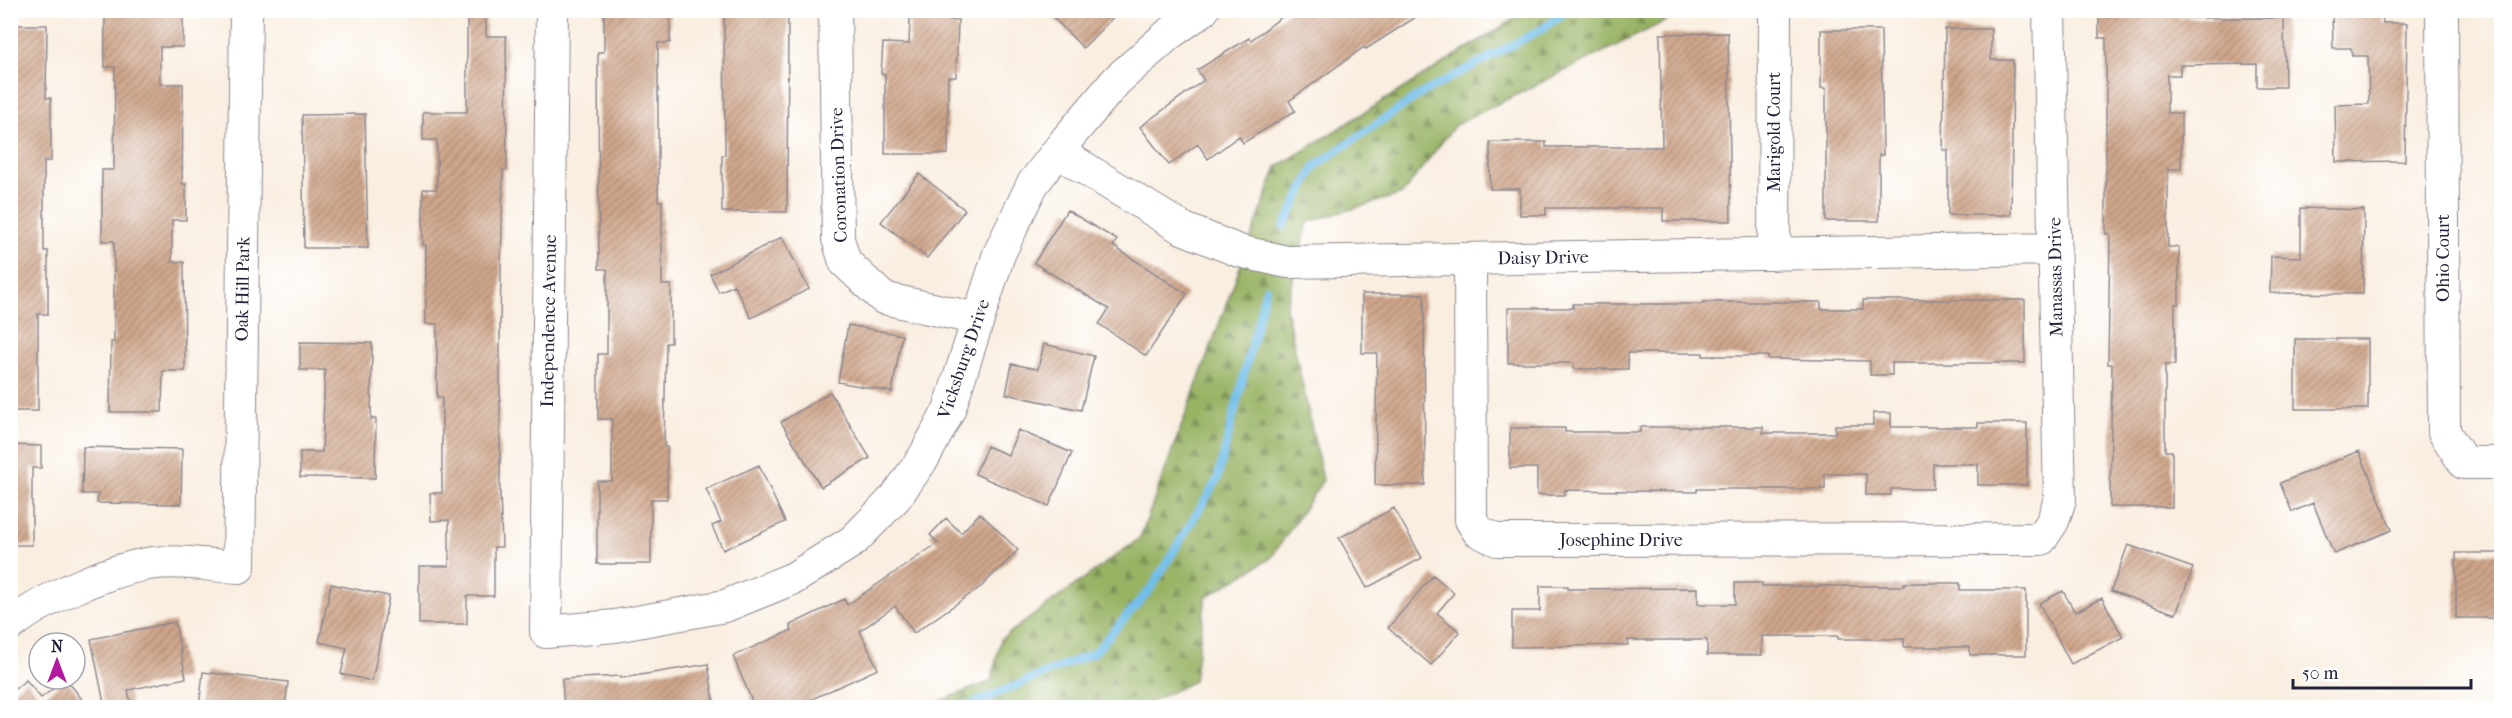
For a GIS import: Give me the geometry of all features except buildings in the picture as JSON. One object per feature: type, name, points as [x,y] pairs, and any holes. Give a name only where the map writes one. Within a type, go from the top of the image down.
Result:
[{"type":"street","name":"Oak Hill Park","points":[[10,625],[21,616],[68,592],[112,573],[156,563],[239,567],[246,10]]},
{"type":"street","name":"Independence Avenue","points":[[546,632],[552,10]]},
{"type":"street","name":"Coronation Drive","points":[[835,10],[838,239],[845,262],[883,298],[978,319]]},
{"type":"street","name":"Vicksburg Drive","points":[[546,632],[615,626],[724,606],[794,578],[853,541],[896,497],[924,457],[949,410],[999,254],[1032,185],[1117,80],[1169,34],[1203,10]]},
{"type":"street","name":"Marigold Court","points":[[1774,254],[1775,10]]},
{"type":"street","name":"Manassas Drive","points":[[2041,538],[2053,521],[2060,499],[2049,10]]},
{"type":"street","name":"Ohio Court","points":[[2442,10],[2444,432],[2464,463],[2502,463]]},
{"type":"street","name":"Daisy Drive","points":[[1058,152],[1182,228],[1239,251],[1287,262],[2055,249]]},
{"type":"street","name":"Josephine Drive","points":[[1470,259],[1471,519],[1478,531],[1497,540],[2041,538]]},
{"type":"green space","points":[[1527,11],[1686,11],[1455,125],[1402,194],[1308,222],[1286,308],[1323,480],[1271,558],[1206,597],[1194,681],[1141,707],[923,708],[991,681],[1001,639],[1140,538],[1277,167]]},
{"type":"waterway","points":[[1284,226],[1315,166],[1422,93],[1544,28],[1567,10]]},
{"type":"waterway","points":[[963,708],[1095,652],[1152,587],[1217,480],[1266,288]]}]
